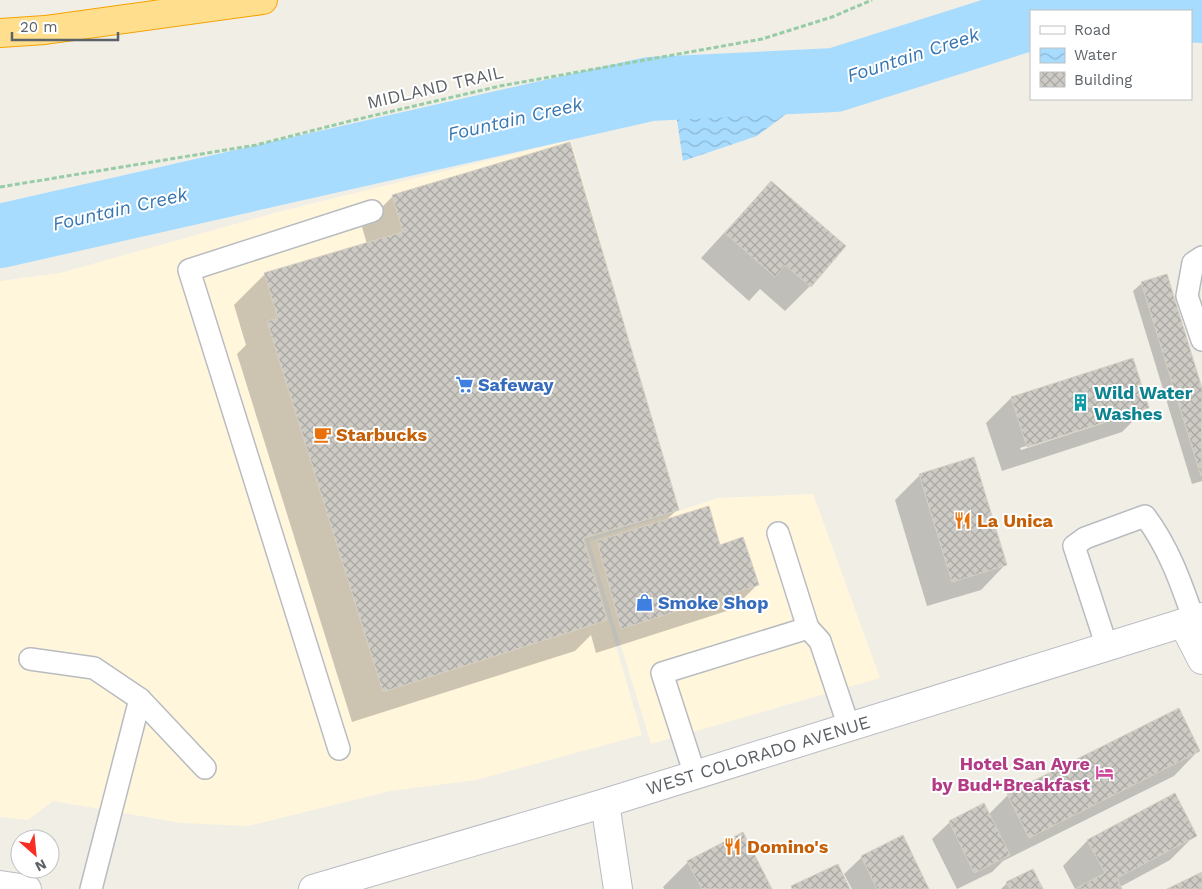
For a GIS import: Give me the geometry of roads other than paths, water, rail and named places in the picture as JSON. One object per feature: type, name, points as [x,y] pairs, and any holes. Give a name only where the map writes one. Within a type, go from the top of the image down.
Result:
[{"type":"highway","points":[[0,33],[73,27],[263,0]]},
{"type":"main road","name":"WEST COLORADO AVENUE","points":[[313,889],[605,803],[1193,620]]},
{"type":"main road","points":[[1193,620],[1202,660]]},
{"type":"main road","points":[[605,803],[618,889]]},
{"type":"main road","points":[[0,885],[27,889]]},
{"type":"lane","points":[[338,749],[189,270],[372,211]]},
{"type":"lane","points":[[1202,257],[1193,263],[1188,296],[1202,340]]},
{"type":"lane","points":[[1107,647],[1074,546],[1086,538],[1145,516],[1160,537],[1180,578],[1193,620]]},
{"type":"lane","points":[[778,533],[808,628],[820,641],[849,727]]},
{"type":"lane","points":[[695,775],[662,673],[808,628]]},
{"type":"lane","points":[[30,660],[94,668],[140,699],[205,768]]},
{"type":"lane","points":[[91,889],[140,699]]},
{"type":"water","points":[[750,56],[814,67],[818,90],[757,136],[683,161],[669,66]]},
{"type":"waterway","name":"Fountain Creek","points":[[1054,10],[1066,6],[1175,10]]},
{"type":"waterway","name":"Fountain Creek","points":[[1192,11],[1202,11]]},
{"type":"waterway","name":"Fountain Creek","points":[[0,236],[650,89],[835,80],[1030,18]]},
{"type":"place","name":"Safeway","points":[[464,384]]},
{"type":"place","name":"Wild Water Washes","points":[[1080,402]]},
{"type":"place","name":"Starbucks","points":[[322,434]]},
{"type":"place","name":"La Unica","points":[[963,520]]},
{"type":"place","name":"Smoke Shop","points":[[644,602]]},
{"type":"place","name":"Hotel San Ayre by Bud+Breakfast","points":[[1104,773]]},
{"type":"place","name":"Domino's","points":[[733,846]]}]
